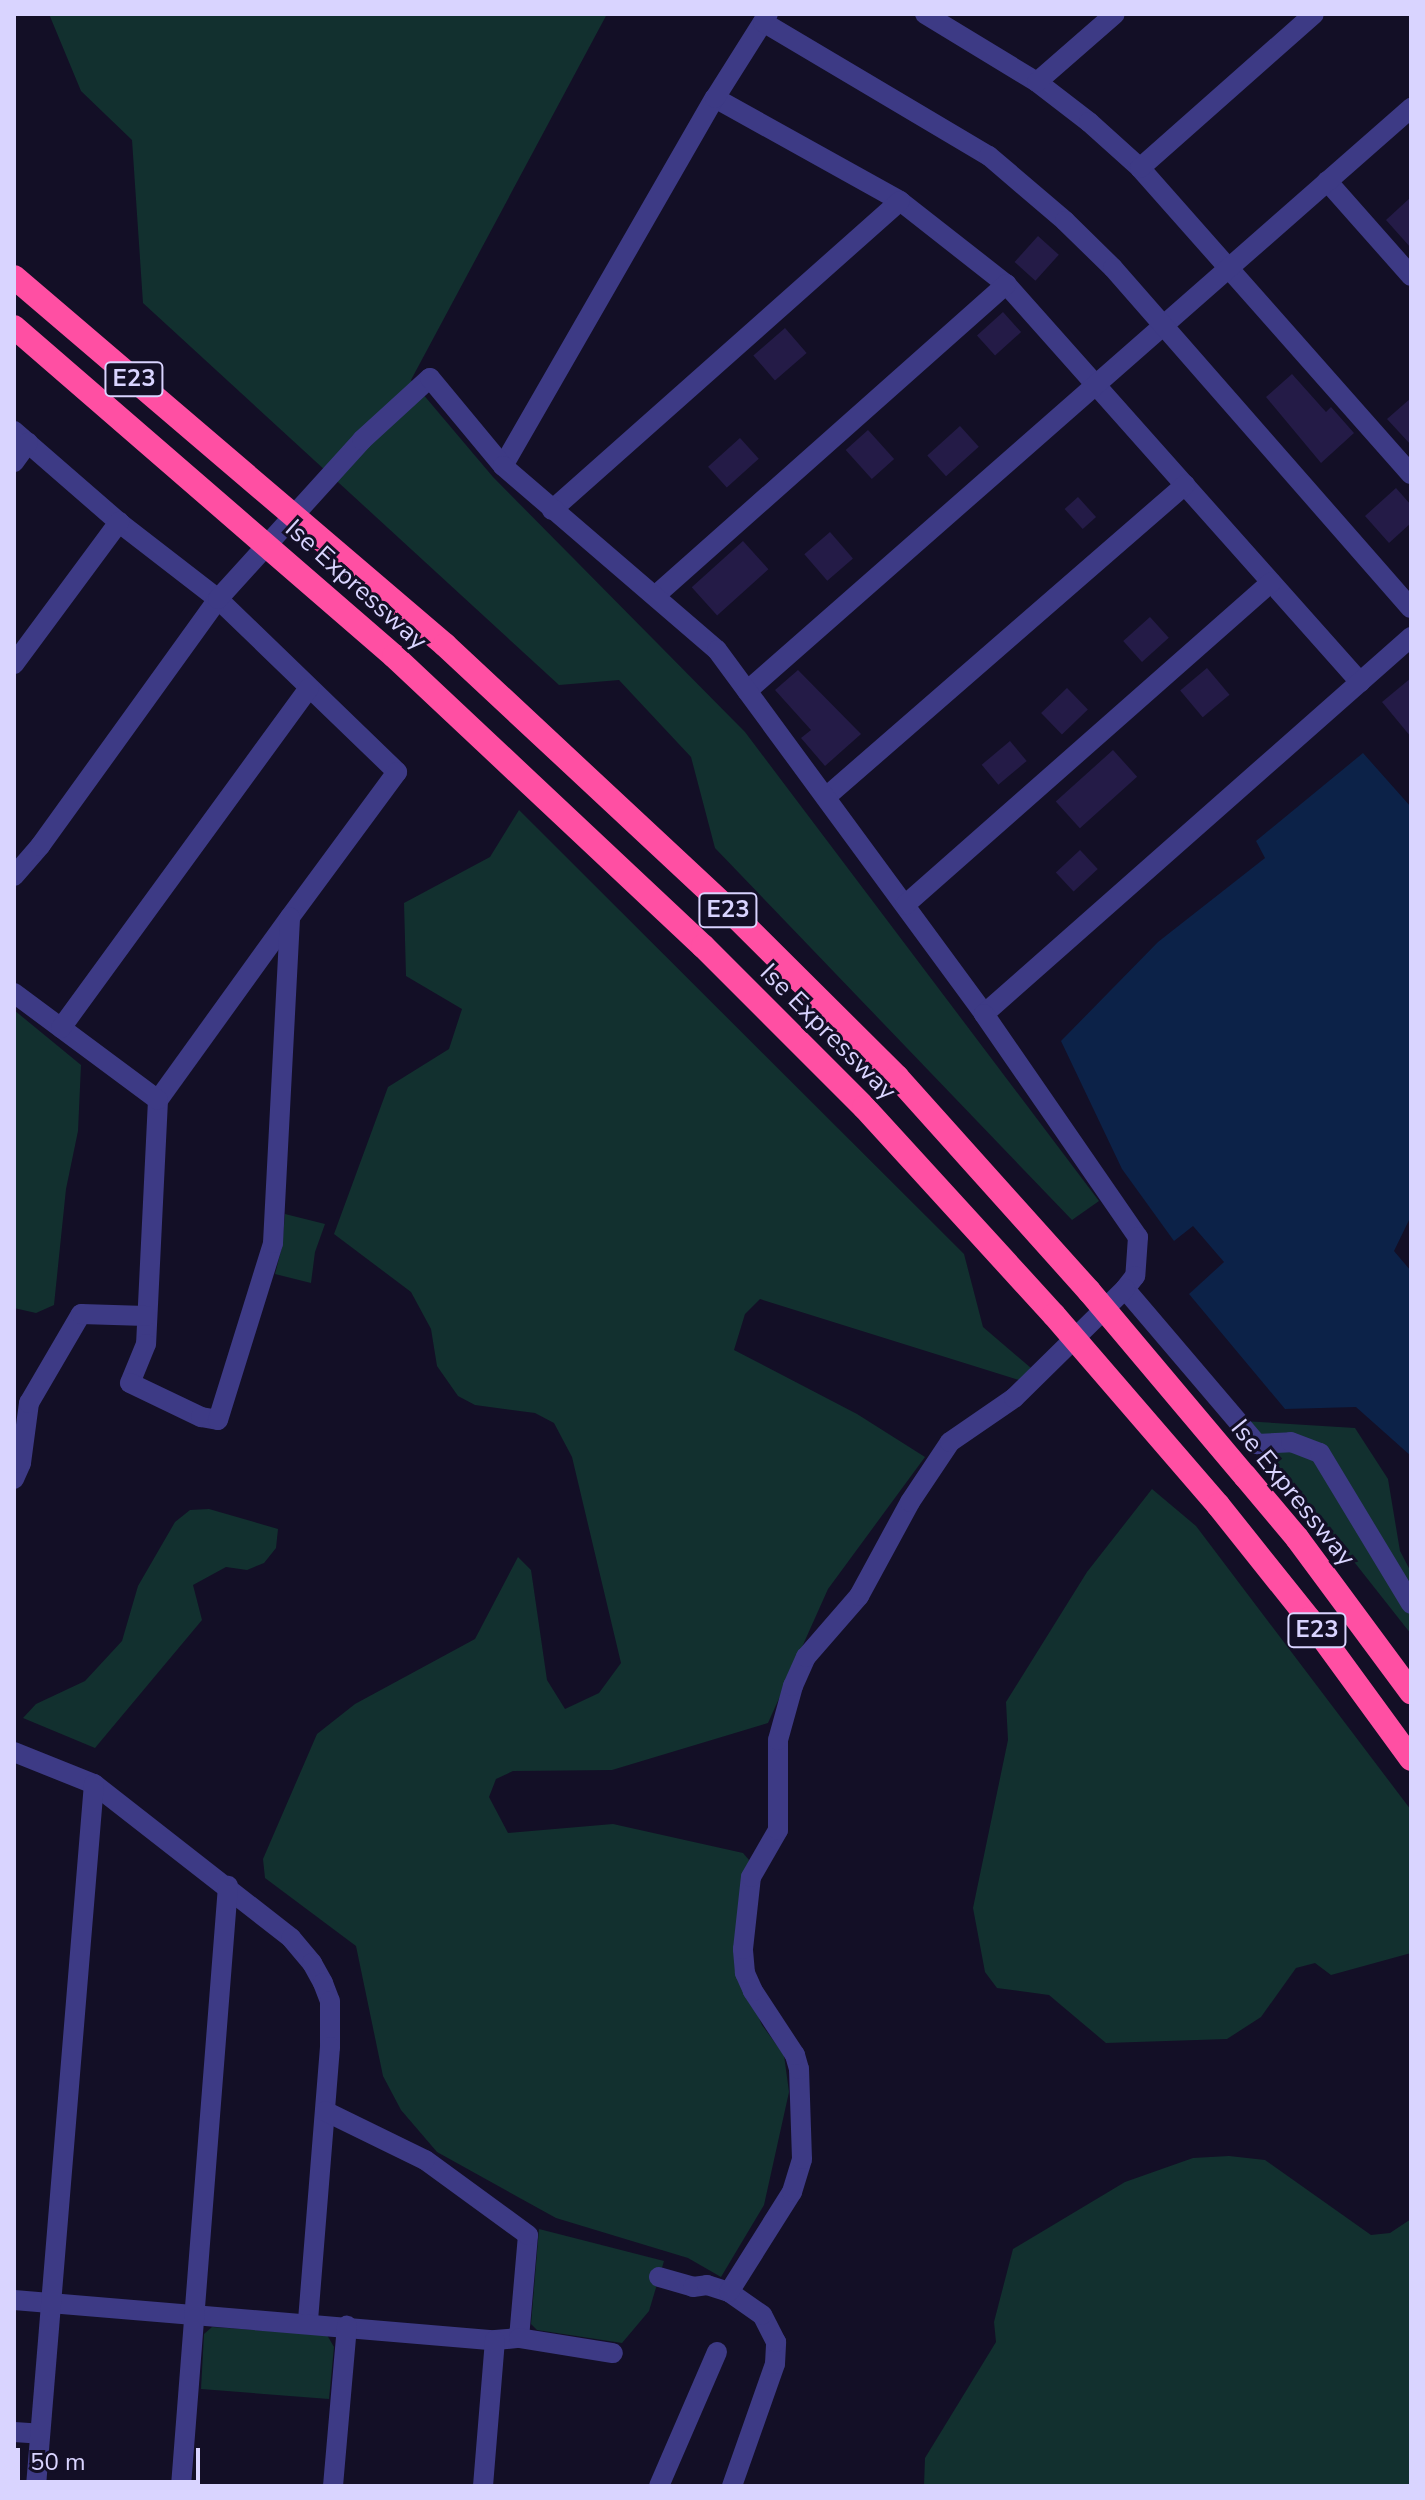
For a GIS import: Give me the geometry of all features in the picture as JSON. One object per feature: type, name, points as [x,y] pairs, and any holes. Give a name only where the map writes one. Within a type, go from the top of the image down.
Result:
[{"type":"highway","name":"Ise Expressway","points":[[14,277],[445,645],[729,910],[897,1077],[1089,1291],[1297,1538],[1411,1692]]},
{"type":"highway","name":"Ise Expressway","points":[[14,327],[311,581],[703,946],[864,1107],[1054,1315],[1218,1505],[1309,1619],[1411,1759]]},
{"type":"street","points":[[925,14],[1037,82],[1089,122],[1140,168],[1411,474]]},
{"type":"street","points":[[1037,82],[1115,14]]},
{"type":"street","points":[[1140,168],[1314,14]]},
{"type":"street","points":[[503,466],[715,98],[765,18],[989,156],[1065,221],[1163,325],[1411,608]]},
{"type":"street","points":[[715,98],[900,201],[1006,284],[1360,682]]},
{"type":"street","points":[[747,691],[1411,108]]},
{"type":"street","points":[[1327,181],[1411,276]]},
{"type":"street","points":[[552,510],[900,201]]},
{"type":"street","points":[[655,596],[1006,284]]},
{"type":"street","points":[[14,876],[40,846],[218,599],[362,440],[430,378],[503,466],[717,650],[984,1014],[1138,1237],[1135,1276],[1125,1289],[1014,1398],[950,1442],[910,1502],[859,1596],[806,1657],[793,1686],[778,1740],[778,1830],[751,1877],[743,1949],[745,1973],[753,1991],[795,2055],[799,2069],[801,2169],[792,2192],[729,2292]]},
{"type":"street","points":[[14,462],[21,437],[119,522],[218,599],[397,772],[290,917],[158,1100],[146,1344],[130,1383],[201,1417],[218,1420],[273,1243],[290,917]]},
{"type":"street","points":[[826,797],[1185,485]]},
{"type":"street","points":[[14,664],[119,522]]},
{"type":"street","points":[[905,905],[1271,582]]},
{"type":"street","points":[[984,1014],[1411,637]]},
{"type":"street","points":[[61,1028],[309,688]]},
{"type":"street","points":[[14,993],[158,1100]]},
{"type":"street","points":[[1125,1289],[1257,1444],[1291,1442],[1320,1453],[1408,1591]]},
{"type":"street","points":[[14,1479],[21,1463],[29,1403],[81,1314],[146,1316]]},
{"type":"street","points":[[14,1752],[94,1784],[291,1938],[312,1963],[323,1983],[330,2001],[325,2111],[308,2323]]},
{"type":"street","points":[[36,2486],[94,1784]]},
{"type":"street","points":[[181,2486],[228,1886]]},
{"type":"street","points":[[325,2111],[425,2160],[528,2235],[519,2338]]},
{"type":"street","points":[[659,2277],[693,2287],[707,2285],[729,2292],[762,2315],[776,2342],[775,2364],[732,2486]]},
{"type":"street","points":[[14,2300],[495,2340],[519,2338],[613,2353]]},
{"type":"street","points":[[333,2486],[347,2326]]},
{"type":"street","points":[[483,2486],[495,2340]]},
{"type":"street","points":[[659,2486],[717,2352]]},
{"type":"street","points":[[14,2432],[40,2434]]},
{"type":"green space","points":[[49,14],[607,14],[411,380],[493,477],[745,732],[1099,1201],[1072,1220],[715,848],[691,757],[619,680],[559,685],[143,303],[132,140],[81,91]]},
{"type":"green space","points":[[519,810],[964,1254],[983,1327],[1031,1368],[1022,1381],[760,1299],[745,1314],[734,1350],[857,1414],[925,1457],[828,1589],[768,1723],[612,1770],[513,1771],[496,1779],[489,1797],[508,1833],[613,1824],[743,1853],[749,1860],[739,1974],[762,2025],[784,2055],[789,2092],[764,2205],[721,2277],[688,2258],[556,2218],[437,2152],[401,2110],[383,2076],[356,1946],[265,1878],[263,1859],[317,1734],[355,1704],[475,1639],[518,1557],[531,1570],[547,1680],[565,1709],[599,1693],[621,1663],[572,1457],[554,1423],[535,1413],[475,1405],[458,1396],[437,1366],[431,1329],[411,1292],[334,1234],[388,1087],[449,1049],[462,1009],[406,976],[404,903],[490,857]]},
{"type":"green space","points":[[14,1010],[81,1065],[78,1131],[66,1189],[54,1305],[36,1313],[14,1308]]},
{"type":"green space","points":[[285,1214],[325,1224],[315,1252],[311,1283],[275,1274],[282,1247]]},
{"type":"green space","points":[[1243,1421],[1355,1428],[1388,1479],[1400,1551],[1411,1572],[1411,1634]]},
{"type":"green space","points":[[1152,1489],[1196,1526],[1411,1810],[1411,1953],[1331,1975],[1315,1963],[1296,1968],[1261,2017],[1227,2039],[1106,2043],[1049,1995],[997,1988],[985,1972],[973,1908],[1008,1740],[1006,1702],[1087,1572]]},
{"type":"green space","points":[[209,1509],[278,1529],[276,1548],[264,1563],[247,1570],[226,1567],[193,1585],[202,1620],[95,1748],[23,1718],[36,1704],[85,1681],[122,1641],[138,1586],[175,1522],[190,1510]]},
{"type":"green space","points":[[1229,2156],[1265,2160],[1371,2235],[1390,2233],[1411,2219],[1411,2486],[924,2486],[925,2458],[996,2342],[994,2322],[1013,2249],[1125,2182],[1193,2158]]},
{"type":"green space","points":[[539,2229],[664,2261],[649,2311],[622,2343],[537,2330],[531,2324]]},
{"type":"green space","points":[[212,2327],[327,2335],[334,2347],[329,2399],[201,2389],[204,2334]]},
{"type":"water","points":[[1363,753],[1411,807],[1411,1216],[1394,1251],[1411,1271],[1411,1456],[1356,1407],[1285,1409],[1189,1294],[1224,1262],[1193,1226],[1174,1241],[1122,1169],[1061,1041],[1158,942],[1265,858],[1256,841]]},
{"type":"building","points":[[1411,197],[1411,248],[1386,220]]},
{"type":"building","points":[[1038,236],[1059,255],[1035,281],[1015,262]]},
{"type":"building","points":[[1003,312],[1021,332],[995,355],[977,335]]},
{"type":"building","points":[[785,328],[807,353],[775,380],[753,356]]},
{"type":"building","points":[[1292,374],[1326,412],[1331,407],[1354,433],[1321,463],[1266,397]]},
{"type":"building","points":[[1411,398],[1411,445],[1387,419]]},
{"type":"building","points":[[960,426],[979,447],[946,476],[927,455]]},
{"type":"building","points":[[868,430],[894,459],[872,479],[846,450]]},
{"type":"building","points":[[740,438],[759,459],[727,488],[708,467]]},
{"type":"building","points":[[1396,488],[1411,505],[1411,523],[1389,543],[1365,516]]},
{"type":"building","points":[[1078,497],[1096,517],[1083,529],[1065,509]]},
{"type":"building","points":[[830,532],[853,558],[827,581],[804,554]]},
{"type":"building","points":[[743,541],[768,569],[717,615],[692,587]]},
{"type":"building","points":[[1150,617],[1169,638],[1142,662],[1123,641]]},
{"type":"building","points":[[1207,668],[1229,695],[1203,717],[1180,690]]},
{"type":"building","points":[[798,670],[861,734],[825,766],[801,738],[811,730],[775,690]]},
{"type":"building","points":[[1411,678],[1411,737],[1382,702]]},
{"type":"building","points":[[1067,688],[1088,710],[1062,735],[1041,713]]},
{"type":"building","points":[[1010,741],[1027,761],[998,785],[982,765]]},
{"type":"building","points":[[1113,750],[1137,777],[1080,828],[1056,802]]},
{"type":"building","points":[[1080,850],[1098,869],[1074,892],[1056,873]]}]
